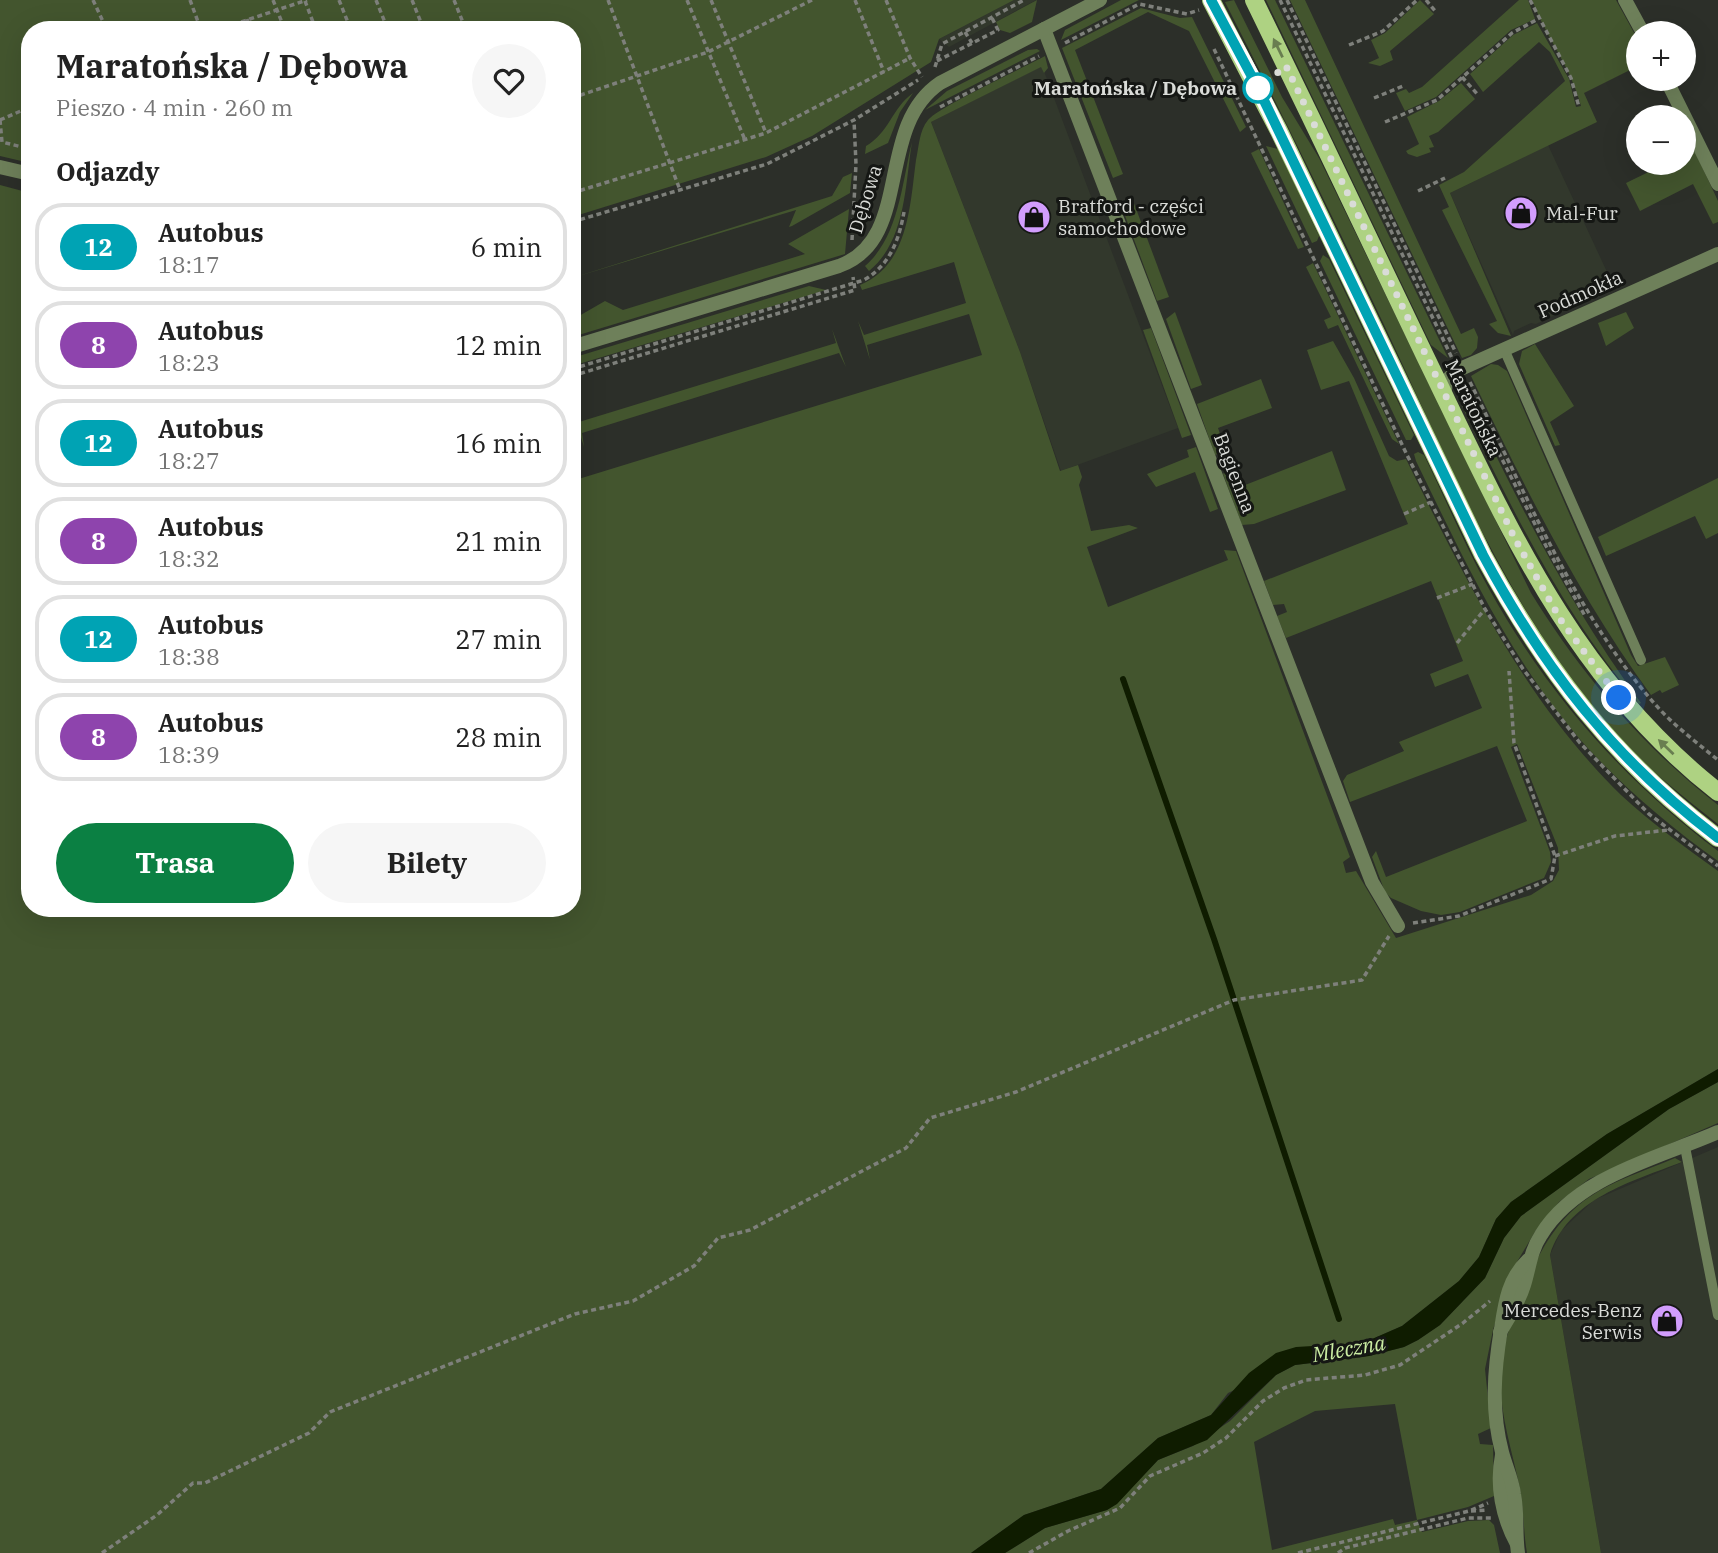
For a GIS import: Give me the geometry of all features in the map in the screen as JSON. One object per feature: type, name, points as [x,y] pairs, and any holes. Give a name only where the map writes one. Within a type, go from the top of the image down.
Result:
[{"type":"main road","points":[[1212,0],[1258,88],[1483,555],[1516,616],[1559,679],[1612,744],[1658,790],[1718,838]]},
{"type":"main road","name":"Maratońska","points":[[1254,0],[1515,539],[1562,622],[1593,667],[1634,715],[1683,764],[1718,792]]},
{"type":"street","name":"Dębowa","points":[[581,344],[828,270],[863,255],[878,234],[909,118],[926,84],[1100,0]]},
{"type":"street","points":[[1625,0],[1636,21]]},
{"type":"street","name":"Bagienna","points":[[1044,29],[1371,882],[1398,926]]},
{"type":"street","points":[[1672,91],[1718,184]]},
{"type":"street","points":[[0,167],[21,172]]},
{"type":"street","name":"Podmokła","points":[[1460,369],[1718,254]]},
{"type":"street","points":[[1431,367],[1442,371],[1460,369]]},
{"type":"street","points":[[1444,393],[1447,380],[1460,369]]},
{"type":"street","points":[[1518,1549],[1519,1523],[1515,1497],[1502,1452],[1493,1384],[1500,1332],[1515,1273],[1528,1260],[1551,1219],[1573,1199],[1614,1175],[1718,1132]]},
{"type":"street","points":[[1500,1332],[1523,1288],[1528,1260]]},
{"type":"lane","points":[[1504,349],[1641,660]]},
{"type":"lane","points":[[1685,1147],[1718,1315]]},
{"type":"path","points":[[93,0],[103,21]]},
{"type":"path","points":[[190,0],[198,21]]},
{"type":"path","points":[[273,0],[282,21]]},
{"type":"path","points":[[242,21],[306,0],[313,21]]},
{"type":"path","points":[[339,0],[347,21]]},
{"type":"path","points":[[376,0],[384,21]]},
{"type":"path","points":[[412,0],[420,21]]},
{"type":"path","points":[[454,0],[462,21]]},
{"type":"path","points":[[608,0],[680,190]]},
{"type":"path","points":[[687,0],[746,140]]},
{"type":"path","points":[[711,0],[766,133]]},
{"type":"path","points":[[581,95],[708,52],[812,0]]},
{"type":"path","points":[[855,0],[884,72]]},
{"type":"path","points":[[886,0],[910,58],[926,84]]},
{"type":"path","points":[[581,219],[766,164],[926,84],[942,44],[1024,0]]},
{"type":"path","points":[[1280,0],[1539,534],[1592,627],[1654,712],[1718,766]]},
{"type":"path","points":[[1287,0],[1460,369],[1554,552],[1611,645],[1657,706],[1718,760]]},
{"type":"path","points":[[1349,45],[1383,31],[1417,0]]},
{"type":"path","points":[[1426,0],[1436,12]]},
{"type":"path","points":[[1530,0],[1566,68],[1579,107]]},
{"type":"path","points":[[937,61],[998,30],[991,18]]},
{"type":"path","points":[[1385,122],[1437,100],[1512,33],[1538,19]]},
{"type":"path","points":[[965,32],[972,43]]},
{"type":"path","points":[[581,190],[766,133],[910,58]]},
{"type":"path","points":[[1462,77],[1479,96]]},
{"type":"path","points":[[1374,98],[1403,86]]},
{"type":"path","points":[[21,111],[0,120],[2,142],[21,147]]},
{"type":"path","points":[[1418,191],[1445,178]]},
{"type":"path","points":[[1404,514],[1432,502]]},
{"type":"path","points":[[1437,598],[1473,584]]},
{"type":"path","points":[[1457,643],[1485,609]]},
{"type":"path","points":[[102,1553],[157,1515],[193,1483],[205,1483],[309,1433],[330,1412],[575,1314],[633,1301],[694,1266],[718,1238],[750,1230],[906,1148],[930,1118],[1016,1092],[1234,1000],[1362,980],[1383,943],[1398,926],[1459,916],[1543,884],[1551,878],[1555,856],[1514,743],[1509,671]]},
{"type":"path","points":[[1555,856],[1615,836],[1669,830]]},
{"type":"path","points":[[1681,839],[1718,866]]},
{"type":"path","points":[[1029,1553],[1068,1531],[1121,1508],[1150,1476],[1203,1452],[1226,1438],[1246,1421],[1263,1401],[1284,1388],[1306,1380],[1365,1375],[1400,1365],[1509,1289]]},
{"type":"path","points":[[1298,1553],[1469,1511]]},
{"type":"path","points":[[1338,1553],[1345,1548],[1468,1518],[1489,1517],[1496,1520]]},
{"type":"shaded area","points":[[0,0],[1014,0],[939,39],[931,62],[812,136],[766,157],[581,214],[581,21],[21,21],[21,161],[0,156]]},
{"type":"shaded area","points":[[1014,0],[1036,0],[949,47],[939,39]]},
{"type":"shaded area","points":[[1037,0],[1032,22],[1010,33],[1000,30],[996,22]]},
{"type":"shaded area","points":[[1121,0],[1139,0],[1061,40],[1065,30]]},
{"type":"shaded area","points":[[1234,0],[1282,97],[1319,158],[1531,593],[1571,652],[1615,707],[1663,758],[1718,805],[1718,824],[1657,774],[1623,741],[1584,696],[1518,597],[1462,491],[1347,247],[1225,2]]},
{"type":"shaded area","points":[[1266,0],[1275,0],[1448,358],[1431,345]]},
{"type":"shaded area","points":[[1290,0],[1305,0],[1461,334],[1474,328],[1478,337],[1477,348],[1471,355],[1462,358]]},
{"type":"shaded area","points":[[1420,0],[1434,14],[1390,51],[1393,60],[1380,66],[1368,63],[1379,58],[1371,40],[1385,33]]},
{"type":"shaded area","points":[[1519,0],[1528,0],[1535,19],[1511,30],[1436,97],[1405,111],[1396,93],[1406,89],[1409,93],[1422,87]]},
{"type":"shaded area","points":[[1532,0],[1616,0],[1628,21],[1626,72],[1584,93],[1597,122],[1450,193],[1511,336],[1498,333],[1489,324],[1497,321],[1442,210],[1449,207],[1439,185],[1464,172],[1565,81],[1550,52],[1539,42],[1483,92],[1470,74],[1513,35],[1537,23],[1569,79],[1576,107],[1581,106],[1571,78]]},
{"type":"shaded area","points":[[1141,8],[1180,18],[1192,17],[1246,127],[1240,132],[1189,31],[1148,12],[1075,50],[1123,174],[1113,178],[1062,48]]},
{"type":"shaded area","points":[[1028,50],[1040,51],[925,110],[947,91]]},
{"type":"shaded area","points":[[1045,56],[1048,68],[1044,73],[1041,67],[931,122],[1020,352],[1060,471],[1078,465],[1082,477],[1079,485],[1091,531],[1129,525],[1138,528],[1087,547],[1108,607],[1228,560],[1224,550],[1236,551],[1350,857],[1343,862],[1346,873],[1356,871],[1396,938],[1531,895],[1553,881],[1559,870],[1558,848],[1517,744],[1511,747],[1550,852],[1551,862],[1544,878],[1460,912],[1441,915],[1421,911],[1391,898],[1385,892],[1372,857],[1376,851],[1386,877],[1527,821],[1497,746],[1350,802],[1343,781],[1347,775],[1404,751],[1399,742],[1482,708],[1468,674],[1435,687],[1430,674],[1463,661],[1431,581],[1286,638],[1277,616],[1287,612],[1284,604],[1273,605],[1264,581],[1408,524],[1349,381],[1321,390],[1307,350],[1333,341],[1354,378],[1389,456],[1397,461],[1406,459],[1474,593],[1526,679],[1555,719],[1586,758],[1621,795],[1718,871],[1718,1069],[1607,1134],[1511,1202],[1496,1219],[1479,1257],[1459,1281],[1402,1326],[1363,1343],[1329,1346],[1228,1393],[1211,1415],[1158,1438],[1101,1489],[1024,1515],[971,1553],[0,1553],[0,185],[21,191],[21,917],[581,917],[581,478],[982,355],[969,314],[867,345],[870,360],[858,321],[864,335],[966,303],[954,262],[862,290],[860,285],[876,276],[889,263],[898,248],[909,214],[923,129],[935,114]]},
{"type":"shaded area","name":"Bratford - części samochodowe","points":[[1042,66],[1178,428],[1061,471],[1020,352],[931,122]]},
{"type":"shaded area","points":[[1461,83],[1475,99],[1438,132],[1429,136],[1434,147],[1429,148],[1431,152],[1417,157],[1408,154],[1406,151],[1419,144],[1407,117],[1439,101]]},
{"type":"shaded area","points":[[913,93],[900,112],[888,143],[865,154],[866,146],[874,141]]},
{"type":"shaded area","points":[[912,142],[897,228],[881,259],[869,271],[865,266],[876,254],[892,225]]},
{"type":"shaded area","name":"Mal-Fur","points":[[1548,145],[1614,287],[1536,324],[1531,323],[1514,331],[1513,335],[1450,193]]},
{"type":"shaded area","points":[[1266,146],[1278,149],[1319,236],[1317,241],[1312,243]]},
{"type":"shaded area","points":[[1259,149],[1304,247],[1298,249],[1251,153]]},
{"type":"shaded area","points":[[1696,154],[1718,201],[1718,222],[1713,224],[1693,184],[1640,211],[1626,183],[1642,175],[1696,175]]},
{"type":"shaded area","points":[[852,173],[850,193],[792,226],[789,227],[796,210],[581,275],[832,196],[843,177]]},
{"type":"shaded area","points":[[1132,198],[1169,297],[1157,301],[1121,205]]},
{"type":"shaded area","points":[[849,209],[845,254],[581,334],[581,315],[605,301],[623,310],[805,254],[788,244]]},
{"type":"shaded area","points":[[1323,255],[1329,259],[1414,435],[1411,440],[1406,440],[1320,261]]},
{"type":"shaded area","points":[[1313,263],[1399,444],[1392,439],[1338,325],[1328,329],[1324,320],[1331,317],[1306,267]]},
{"type":"shaded area","points":[[809,286],[826,290],[581,363],[581,355]]},
{"type":"shaded area","points":[[1175,312],[1202,385],[1191,389],[1166,319]]},
{"type":"shaded area","points":[[1626,312],[1634,328],[1606,346],[1598,323]]},
{"type":"shaded area","points":[[1151,328],[1191,435],[1182,438],[1143,330]]},
{"type":"shaded area","points":[[832,329],[846,367],[839,353],[582,433],[584,447],[581,437],[581,421],[836,343]]},
{"type":"shaded area","points":[[1535,344],[1574,406],[1550,422],[1560,445],[1555,446],[1519,364],[1522,351]]},
{"type":"shaded area","points":[[1491,364],[1507,371],[1631,655],[1638,666],[1665,657],[1679,685],[1651,695],[1576,579],[1532,499],[1471,376]]},
{"type":"shaded area","points":[[1261,379],[1272,408],[1218,428],[1226,451],[1215,455],[1197,404]]},
{"type":"shaded area","points":[[1462,386],[1566,588],[1641,703],[1639,704],[1586,634],[1541,560],[1461,404],[1459,395]]},
{"type":"shaded area","points":[[1196,447],[1218,509],[1210,512],[1195,472],[1156,487],[1147,474],[1189,457],[1187,450]]},
{"type":"shaded area","points":[[1332,451],[1346,490],[1254,524],[1242,525],[1223,474],[1231,465],[1240,487]]},
{"type":"shaded area","points":[[1418,452],[1424,455],[1489,589],[1536,664],[1562,699],[1619,764],[1683,824],[1718,851],[1718,861],[1657,814],[1614,775],[1570,728],[1543,693],[1475,579],[1416,461],[1414,454]]},
{"type":"shaded area","points":[[1718,478],[1718,533],[1706,539],[1695,516],[1606,556],[1598,537]]},
{"type":"shaded area","points":[[1718,1082],[1718,1123],[1589,1179],[1559,1202],[1536,1230],[1508,1277],[1485,1369],[1491,1428],[1478,1434],[1480,1444],[1493,1445],[1494,1496],[1468,1507],[1417,1520],[1422,1532],[1468,1521],[1489,1520],[1494,1525],[1500,1553],[1005,1553],[1045,1528],[1107,1510],[1158,1460],[1193,1446],[1230,1421],[1276,1375],[1295,1365],[1369,1356],[1404,1347],[1418,1340],[1440,1325],[1485,1278],[1504,1238],[1521,1216],[1669,1109]],"holes":[[[1395,1404],[1417,1520],[1395,1525],[1393,1519],[1272,1550],[1254,1442],[1315,1411]]]},
{"type":"shaded area","points":[[1718,1147],[1718,1553],[1601,1553],[1550,1255],[1561,1231],[1594,1200]]},
{"type":"shaded area","points":[[1675,1158],[1682,1162],[1623,1185],[1586,1206],[1559,1236],[1550,1255],[1601,1553],[1527,1553],[1521,1493],[1501,1398],[1504,1347],[1514,1314],[1538,1258],[1559,1225],[1577,1206],[1609,1186]]},
{"type":"water","name":"Mleczna","points":[[1718,1069],[1718,1082],[1669,1109],[1521,1216],[1504,1238],[1485,1278],[1440,1325],[1418,1340],[1404,1347],[1369,1356],[1295,1365],[1276,1375],[1207,1440],[1158,1460],[1117,1504],[1107,1510],[1045,1528],[1005,1553],[971,1553],[1024,1515],[1101,1489],[1158,1438],[1211,1415],[1249,1373],[1276,1353],[1296,1347],[1363,1343],[1402,1326],[1459,1281],[1479,1257],[1496,1219],[1511,1202],[1607,1134]]},
{"type":"waterway","points":[[1123,679],[1214,939],[1339,1319]]},
{"type":"bus line","name":"12","points":[[1211,0],[1258,88],[1483,555],[1516,616],[1544,660],[1612,744],[1658,790],[1718,838]]},
{"type":"place","name":"Maratońska / Dębowa","points":[[1258,88]]},
{"type":"place","name":"Mal-Fur","points":[[1521,213]]},
{"type":"place","name":"Bratford - części samochodowe","points":[[1034,217]]},
{"type":"place","name":"Mercedes-Benz Serwis","points":[[1667,1321]]},
{"type":"route","points":[[1258,88],[1286,66],[1515,539],[1562,622],[1593,667],[1619,698]]}]
